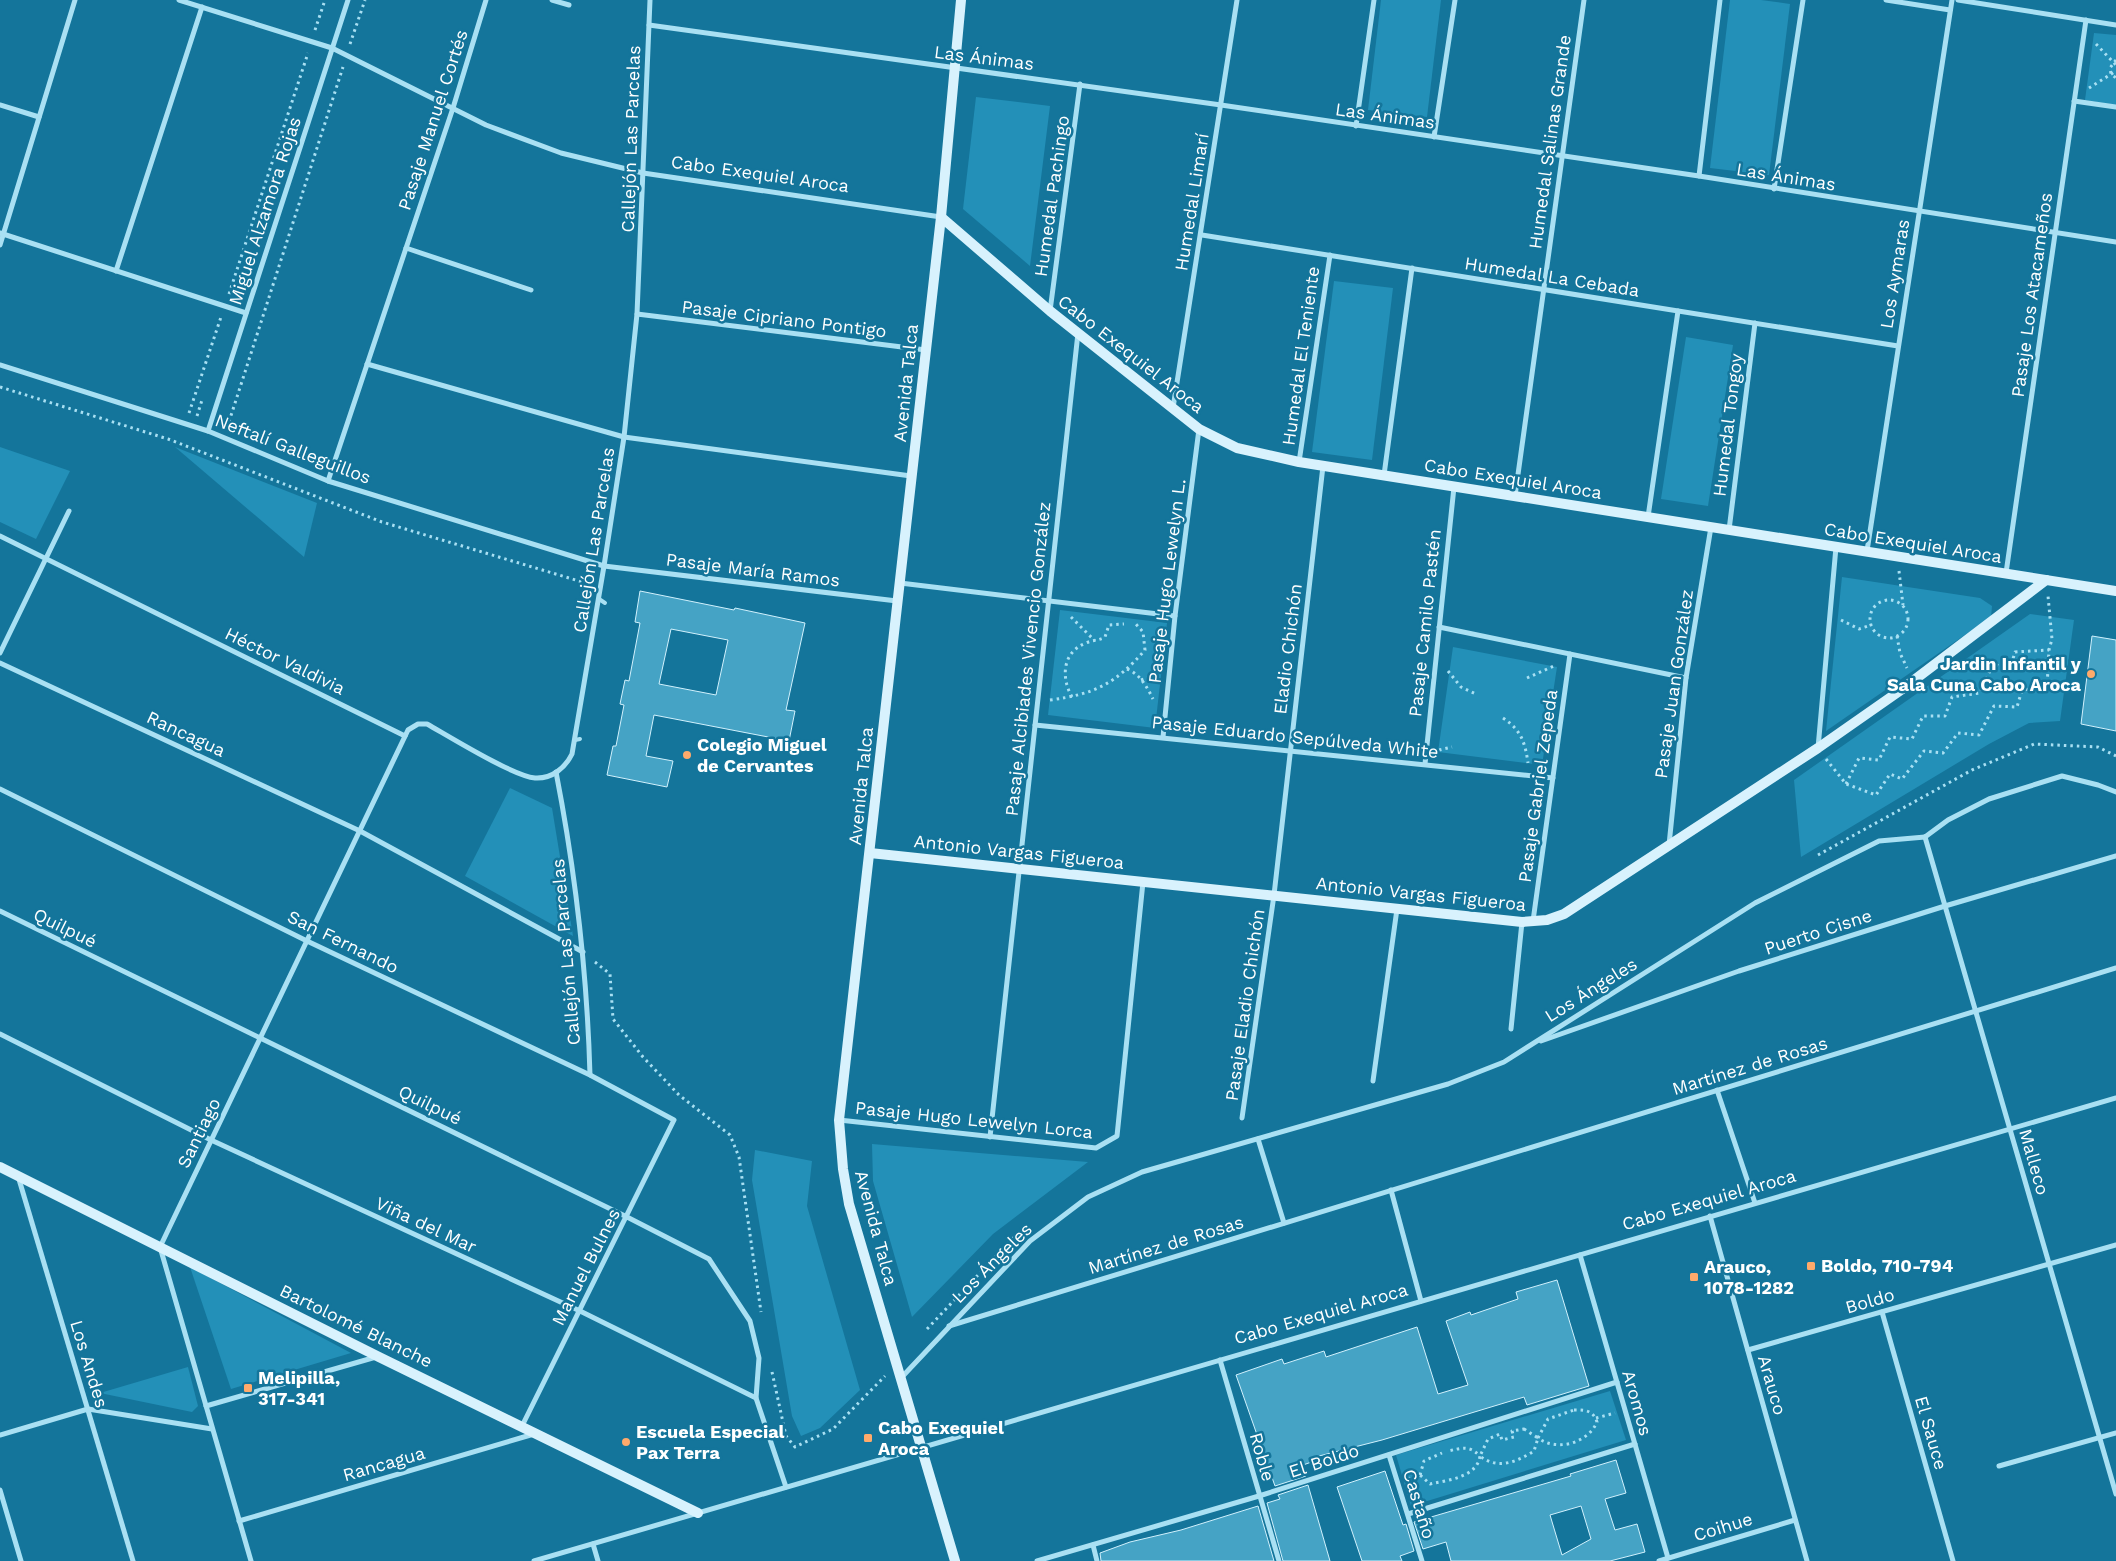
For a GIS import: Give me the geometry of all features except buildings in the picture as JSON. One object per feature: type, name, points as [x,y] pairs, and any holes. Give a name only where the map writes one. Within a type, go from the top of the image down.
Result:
[{"type":"street","points":[[0,245],[75,0]]},
{"type":"street","name":"Cabo Exequiel Aroca","points":[[179,0],[332,48],[453,108],[521,139],[561,153],[643,173],[941,217],[1050,311],[1173,408],[1199,428],[1237,448],[1323,466],[2116,591]]},
{"type":"street","name":"Miguel Alzamora Rojas","points":[[208,431],[348,0]]},
{"type":"street","name":"Pasaje Manuel Cortés","points":[[328,481],[453,108],[486,0]]},
{"type":"street","points":[[552,0],[569,5]]},
{"type":"street","name":"Callejón Las Parcelas","points":[[590,1075],[583,952],[574,870],[556,772],[569,760],[577,739],[624,437],[637,314],[650,0]]},
{"type":"street","name":"Avenida Talca","points":[[955,1561],[849,1204],[843,1169],[839,1120],[941,217],[961,0]]},
{"type":"street","name":"Humedal Limarí","points":[[1173,408],[1202,234],[1237,0]]},
{"type":"street","points":[[1356,126],[1374,0]]},
{"type":"street","points":[[1434,137],[1455,0]]},
{"type":"street","name":"Humedal Salinas Grande","points":[[1515,496],[1584,0]]},
{"type":"street","points":[[1699,176],[1720,0]]},
{"type":"street","points":[[1774,189],[1803,0]]},
{"type":"street","points":[[1886,0],[1950,10]]},
{"type":"street","name":"Los Aymaras","points":[[1867,552],[1952,0]]},
{"type":"street","points":[[1958,0],[2116,25]]},
{"type":"street","points":[[116,271],[202,7]]},
{"type":"street","name":"Pasaje Los Atacameños","points":[[2006,574],[2086,20]]},
{"type":"street","name":"Las Ánimas","points":[[649,25],[955,69],[1080,84],[1699,176],[2116,242]]},
{"type":"street","name":"Humedal Pachingo","points":[[1050,311],[1080,84]]},
{"type":"street","points":[[2075,98],[2116,107]]},
{"type":"street","points":[[0,105],[39,117]]},
{"type":"street","points":[[2,234],[246,313]]},
{"type":"street","name":"Humedal La Cebada","points":[[1202,234],[1898,346]]},
{"type":"street","points":[[406,248],[531,290]]},
{"type":"street","name":"Humedal El Teniente","points":[[1299,462],[1330,255]]},
{"type":"street","points":[[1384,475],[1412,268]]},
{"type":"street","points":[[1648,517],[1678,311]]},
{"type":"street","name":"Pasaje Cipriano Pontigo","points":[[637,314],[926,350]]},
{"type":"street","name":"Humedal Tongoy","points":[[1729,530],[1755,323]]},
{"type":"street","name":"Pasaje Alcibiades Vivencio González","points":[[990,1137],[1078,333]]},
{"type":"street","points":[[367,364],[624,437],[912,476]]},
{"type":"street","name":"Neftalí Galleguillos","points":[[0,365],[208,431],[328,481],[604,566]]},
{"type":"street","name":"Pasaje Hugo Lewelyn L.","points":[[1164,737],[1175,616],[1199,428]]},
{"type":"street","name":"Eladio Chichón","points":[[1274,895],[1323,466]]},
{"type":"street","name":"Pasaje Camilo Pastén","points":[[1425,764],[1454,486]]},
{"type":"street","points":[[0,653],[69,511]]},
{"type":"street","name":"Pasaje Juan González","points":[[1669,845],[1686,678],[1711,527]]},
{"type":"street","name":"Héctor Valdivia","points":[[0,536],[405,736]]},
{"type":"street","points":[[1818,748],[1836,547]]},
{"type":"street","name":"Pasaje María Ramos","points":[[604,566],[898,602]]},
{"type":"street","name":"Antonio Vargas Figueroa","points":[[870,853],[1527,921],[1547,920],[1564,914],[1818,748],[1901,690],[2046,580]]},
{"type":"street","points":[[900,583],[1175,616]]},
{"type":"street","points":[[1439,627],[1570,657],[1686,678]]},
{"type":"street","name":"Pasaje Gabriel Zepeda","points":[[1511,1029],[1527,921],[1553,778],[1570,657]]},
{"type":"street","name":"Rancagua","points":[[0,663],[360,830],[583,952]]},
{"type":"street","points":[[405,736],[413,726],[427,724],[522,775],[537,778],[556,772]]},
{"type":"street","name":"Pasaje Eduardo Sepúlveda White","points":[[1035,725],[1553,778]]},
{"type":"street","name":"Santiago","points":[[160,1246],[405,736]]},
{"type":"street","points":[[1925,837],[1948,820],[1989,799],[2062,776],[2098,784],[2116,792]]},
{"type":"street","name":"San Fernando","points":[[0,789],[307,941],[590,1075],[674,1120]]},
{"type":"street","name":"Malleco","points":[[1925,837],[2116,1494]]},
{"type":"street","name":"Los Ángeles","points":[[901,1378],[1030,1241],[1088,1197],[1142,1172],[1448,1084],[1504,1062],[1755,904],[1879,841],[1925,837]]},
{"type":"street","name":"Puerto Cisne","points":[[1531,1044],[1739,971],[1945,906],[2116,856]]},
{"type":"street","name":"Pasaje Hugo Lewelyn Lorca","points":[[839,1120],[1096,1148],[1117,1136],[1143,882]]},
{"type":"street","name":"Pasaje Eladio Chichón","points":[[1242,1118],[1274,895]]},
{"type":"street","points":[[1373,1081],[1397,908]]},
{"type":"street","name":"Quilpué","points":[[0,911],[627,1217],[709,1259],[750,1321],[759,1358],[756,1398]]},
{"type":"street","name":"Martínez de Rosas","points":[[949,1326],[2116,968]]},
{"type":"street","name":"Viña del Mar","points":[[0,1034],[211,1140],[580,1311],[756,1398]]},
{"type":"street","points":[[1717,1090],[1755,1203]]},
{"type":"street","name":"Cabo Exequiel Aroca","points":[[534,1561],[2116,1098]]},
{"type":"street","name":"Manuel Bulnes","points":[[522,1426],[674,1120]]},
{"type":"street","points":[[1258,1139],[1284,1223]]},
{"type":"street","name":"Bartolomé Blanche","points":[[0,1167],[379,1357],[698,1513]]},
{"type":"street","name":"Los Andes","points":[[18,1176],[133,1561]]},
{"type":"street","points":[[1392,1190],[1421,1301]]},
{"type":"street","name":"Arauco","points":[[1710,1216],[1807,1561]]},
{"type":"street","name":"Boldo","points":[[1748,1350],[2116,1245]]},
{"type":"street","points":[[160,1246],[251,1561]]},
{"type":"street","name":"Aromos","points":[[1580,1255],[1668,1558]]},
{"type":"street","name":"El Sauce","points":[[1882,1312],[1953,1561]]},
{"type":"street","points":[[206,1406],[379,1357]]},
{"type":"street","name":"Roble","points":[[1220,1360],[1279,1561]]},
{"type":"street","name":"El Boldo","points":[[1038,1561],[1259,1496],[1617,1382]]},
{"type":"street","points":[[756,1398],[786,1487]]},
{"type":"street","points":[[0,1435],[88,1409],[212,1429]]},
{"type":"street","name":"Rancagua","points":[[239,1521],[537,1433]]},
{"type":"street","points":[[1999,1466],[2116,1433]]},
{"type":"street","points":[[1408,1514],[1635,1444]]},
{"type":"street","name":"Castaño","points":[[1389,1454],[1422,1561]]},
{"type":"street","points":[[0,1490],[20,1561]]},
{"type":"street","name":"Coihue","points":[[1659,1561],[1795,1520]]},
{"type":"street","points":[[593,1544],[598,1561]]},
{"type":"street","points":[[1093,1545],[1097,1561]]},
{"type":"lane","points":[[599,599],[605,602]]},
{"type":"path","points":[[179,443],[312,42],[324,0]]},
{"type":"path","points":[[224,438],[365,0]]},
{"type":"path","points":[[2084,32],[2116,65]]},
{"type":"path","points":[[2114,61],[2110,68],[2116,78]]},
{"type":"path","points":[[2075,98],[2116,71]]},
{"type":"path","points":[[0,387],[179,443],[382,522],[601,588]]},
{"type":"path","points":[[1900,557],[1903,605],[1908,616],[1908,622],[1902,633],[1897,636],[1885,638],[1874,630],[1871,625],[1871,612],[1880,602],[1892,600],[1903,605]]},
{"type":"path","points":[[1818,748],[1846,784],[1876,795],[1890,774],[1902,779],[1924,751],[1944,753],[1958,733],[1979,735],[1994,706],[2016,707],[2022,690],[2047,687],[2052,619],[2046,580]]},
{"type":"path","points":[[1056,601],[1095,641]]},
{"type":"path","points":[[1830,613],[1859,629],[1871,625]]},
{"type":"path","points":[[1037,702],[1072,697],[1106,686],[1127,669],[1145,650],[1143,632],[1134,623],[1109,625],[1105,638],[1078,646],[1067,659],[1064,672],[1065,685],[1072,697]]},
{"type":"path","points":[[1897,636],[1900,653],[1907,666],[1901,690]]},
{"type":"path","points":[[1846,784],[1859,758],[1880,760],[1890,737],[1912,739],[1923,716],[1945,716],[1952,698],[1980,693],[1993,664],[2010,669],[2015,652],[2049,650]]},
{"type":"path","points":[[1527,678],[1570,657]]},
{"type":"path","points":[[1448,662],[1448,671],[1461,687],[1476,694]]},
{"type":"path","points":[[1127,669],[1132,671],[1146,686],[1165,721]]},
{"type":"path","points":[[1503,718],[1515,726],[1525,740],[1530,776]]},
{"type":"path","points":[[1420,1475],[1424,1462],[1443,1452],[1466,1447],[1474,1449],[1480,1456],[1487,1462],[1496,1464],[1521,1459],[1534,1451],[1538,1438],[1548,1419],[1574,1410],[1587,1410],[1595,1415],[1596,1418],[1597,1422],[1593,1432],[1572,1442],[1550,1445],[1538,1438],[1524,1429],[1512,1431],[1514,1437],[1502,1440],[1500,1434],[1488,1439],[1480,1456],[1478,1465],[1472,1471],[1449,1480],[1430,1484],[1420,1475]]},
{"type":"path","points":[[1596,1418],[1625,1410]]},
{"type":"path","points":[[1398,1482],[1420,1475]]},
{"type":"shaded area","points":[[1381,0],[1441,0],[1427,117],[1368,110]]},
{"type":"shaded area","points":[[1730,0],[1761,0],[1790,4],[1769,175],[1710,168]]},
{"type":"shaded area","points":[[2094,33],[2116,35],[2116,105],[2085,100]]},
{"type":"shaded area","points":[[976,97],[1050,106],[1030,266],[963,209]]},
{"type":"shaded area","points":[[1334,281],[1393,288],[1372,460],[1312,452]]},
{"type":"shaded area","points":[[1686,337],[1733,345],[1708,506],[1661,499]]},
{"type":"shaded area","points":[[0,447],[70,471],[36,539],[0,522]]},
{"type":"shaded area","points":[[175,447],[317,503],[304,557]]},
{"type":"shaded area","points":[[1842,577],[1980,598],[1992,606],[1991,617],[1826,731]]},
{"type":"shaded area","points":[[1060,610],[1167,623],[1155,728],[1048,715]]},
{"type":"shaded area","points":[[2030,614],[2074,620],[2060,721],[2029,723],[1989,744],[1801,857],[1794,780]]},
{"type":"shaded area","points":[[1453,647],[1557,667],[1542,765],[1438,752]]},
{"type":"shaded area","points":[[510,788],[552,808],[573,936],[465,876]]},
{"type":"shaded area","points":[[872,1144],[1088,1162],[993,1234],[912,1317],[873,1181]]},
{"type":"shaded area","points":[[755,1150],[812,1161],[807,1206],[860,1390],[820,1428],[801,1436],[792,1416],[752,1180]]},
{"type":"shaded area","points":[[190,1267],[351,1353],[231,1389]]},
{"type":"shaded area","points":[[188,1367],[198,1406],[192,1412],[100,1393]]},
{"type":"shaded area","points":[[1610,1391],[1626,1440],[1411,1506],[1396,1455]]},
{"type":"place","name":"Jardin Infantil y Sala Cuna Cabo Aroca","points":[[2091,674]]},
{"type":"place","name":"Colegio Miguel de Cervantes","points":[[687,755]]},
{"type":"place","name":"Boldo, 710-794","points":[[1811,1266]]},
{"type":"place","name":"Arauco, 1078-1282","points":[[1694,1277]]},
{"type":"place","name":"Melipilla, 317-341","points":[[248,1388]]},
{"type":"place","name":"Cabo Exequiel Aroca","points":[[868,1438]]},
{"type":"place","name":"Escuela Especial Pax Terra","points":[[626,1442]]}]
